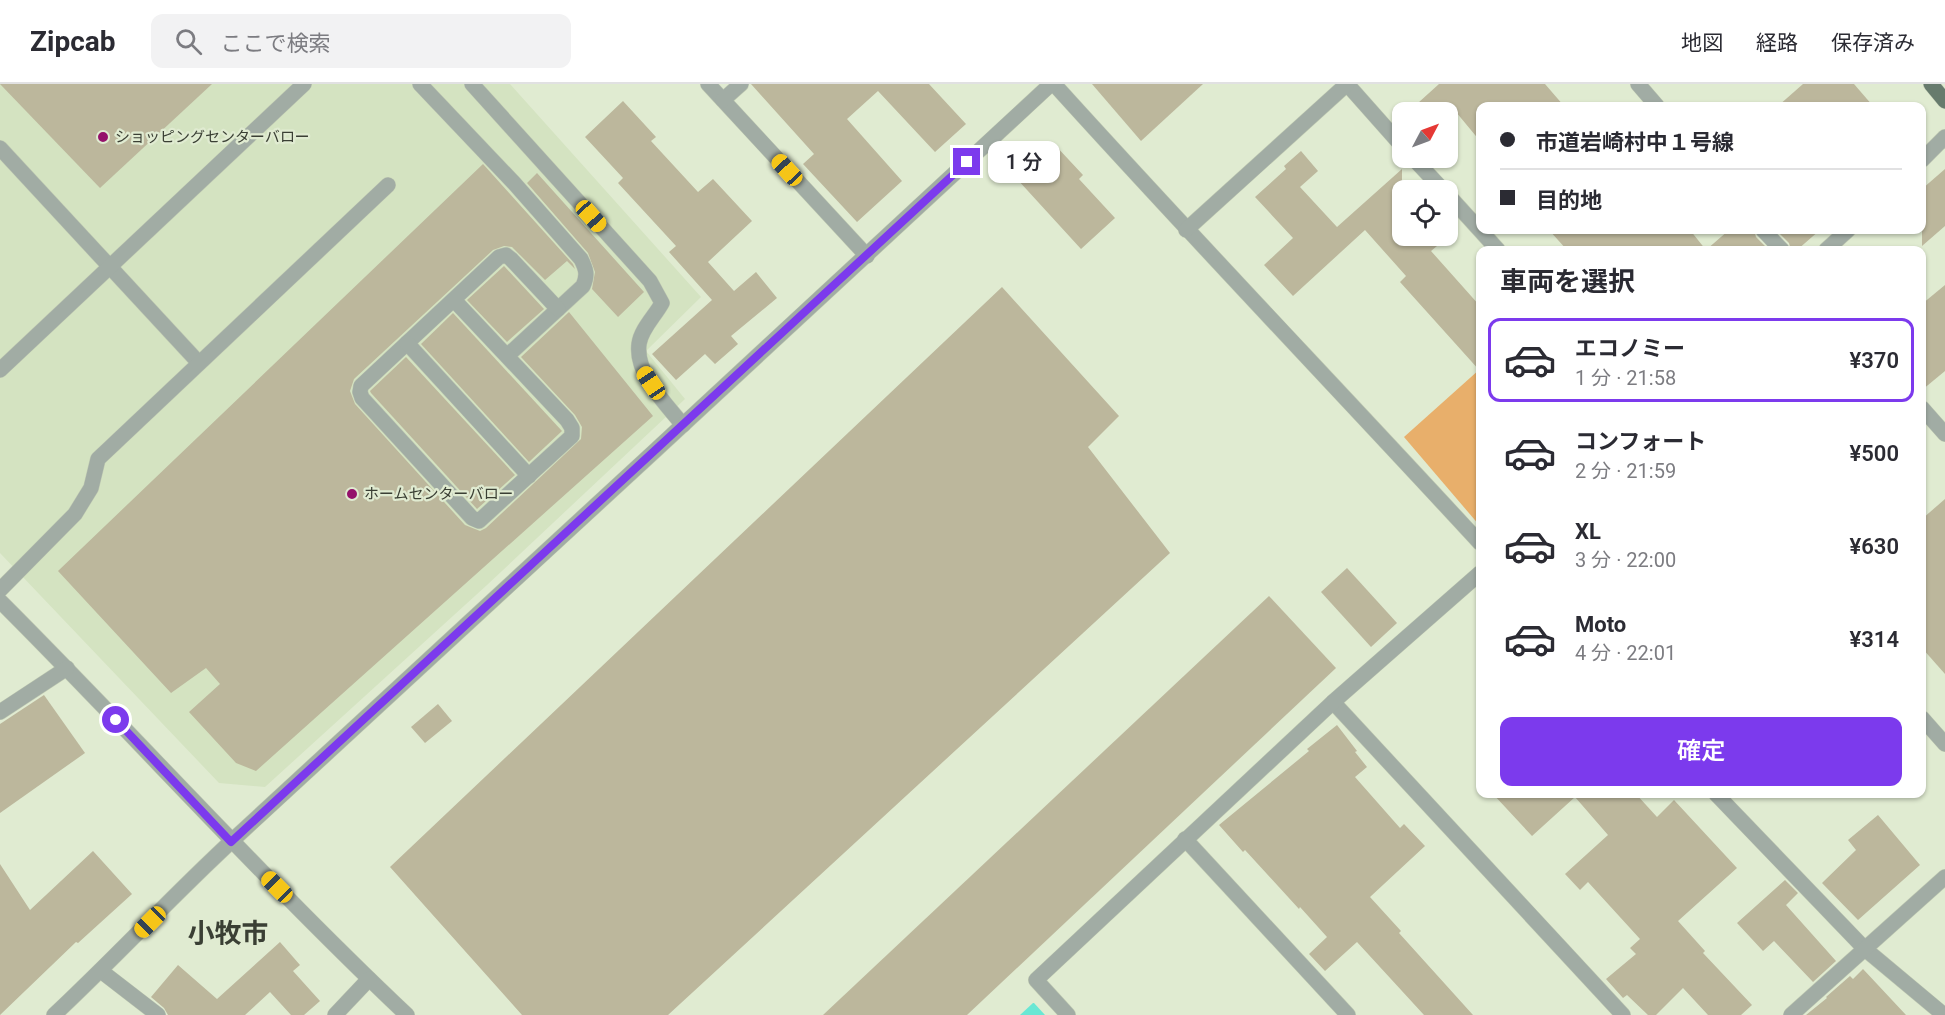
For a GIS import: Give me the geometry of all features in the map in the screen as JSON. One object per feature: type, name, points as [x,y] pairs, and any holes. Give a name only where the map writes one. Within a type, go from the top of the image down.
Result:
[{"type":"main road","points":[[1931,84],[1945,101]]},
{"type":"street","points":[[0,370],[304,84]]},
{"type":"street","points":[[420,84],[514,183],[581,259],[586,270],[583,286],[507,356]]},
{"type":"street","points":[[472,84],[650,281],[662,303],[646,327],[639,344],[642,370],[684,425]]},
{"type":"street","points":[[708,84],[867,256]]},
{"type":"street","points":[[723,100],[741,84]]},
{"type":"street","points":[[54,1015],[231,842],[1052,84],[1476,539]]},
{"type":"street","points":[[1186,230],[1347,84],[1392,135]]},
{"type":"street","points":[[1638,84],[1654,102]]},
{"type":"street","points":[[1926,156],[1945,137]]},
{"type":"street","points":[[0,148],[199,363]]},
{"type":"street","points":[[1422,168],[1434,180]]},
{"type":"street","points":[[0,590],[75,514],[91,488],[98,459],[388,185]]},
{"type":"street","points":[[1458,206],[1476,226]]},
{"type":"street","points":[[1483,234],[1494,246]]},
{"type":"street","points":[[1767,234],[1778,246]]},
{"type":"street","points":[[1830,246],[1844,234]]},
{"type":"street","points":[[454,300],[572,428],[572,436],[479,520],[472,518],[362,398],[361,386],[499,257],[506,255],[558,309]]},
{"type":"street","points":[[407,343],[529,476]]},
{"type":"street","points":[[1926,413],[1945,434]]},
{"type":"street","points":[[1068,1015],[1036,980],[1333,702],[1476,577]]},
{"type":"street","points":[[0,601],[67,668],[231,842],[407,1015]]},
{"type":"street","points":[[0,712],[67,668]]},
{"type":"street","points":[[1333,702],[1623,1015]]},
{"type":"street","points":[[1926,723],[1945,744]]},
{"type":"street","points":[[1720,798],[1865,949],[1944,1015]]},
{"type":"street","points":[[1185,839],[1348,1015]]},
{"type":"street","points":[[1791,1015],[1945,877]]},
{"type":"street","points":[[101,971],[158,1015]]},
{"type":"street","points":[[334,1015],[369,979]]},
{"type":"shaded area","points":[[0,84],[510,84],[701,297],[646,351],[685,399],[487,585],[265,787],[219,783],[0,553]]},
{"type":"shaded area","points":[[1476,373],[1476,521],[1404,437]]},
{"type":"water","points":[[1033,1003],[1045,1015],[1020,1015]]},
{"type":"building","name":"ショッピングセンターバロー","points":[[0,84],[212,84],[100,188]]},
{"type":"building","points":[[751,84],[929,84],[966,124],[935,152],[878,91],[847,119],[902,181],[857,222],[803,164],[814,154]]},
{"type":"building","points":[[1092,84],[1203,84],[1141,141]]},
{"type":"building","points":[[1439,84],[1545,84],[1561,102],[1476,102],[1476,136],[1458,114],[1458,102],[1419,102]]},
{"type":"building","points":[[1803,84],[1854,84],[1870,102],[1783,102]]},
{"type":"building","points":[[623,101],[656,137],[651,141],[698,192],[713,179],[752,221],[708,262],[734,291],[756,272],[777,298],[731,336],[738,344],[715,364],[705,354],[676,380],[652,354],[712,300],[669,252],[676,246],[618,183],[623,178],[585,137]]},
{"type":"building","points":[[1055,145],[1083,175],[1079,179],[1115,218],[1081,249],[1017,179]]},
{"type":"building","points":[[1301,151],[1318,171],[1300,187],[1337,227],[1402,169],[1402,180],[1392,180],[1392,246],[1437,246],[1431,251],[1476,302],[1476,367],[1400,282],[1406,276],[1365,230],[1293,296],[1264,265],[1293,238],[1255,197],[1286,169],[1284,166]]},
{"type":"building","name":"ホームセンターバロー","points":[[483,164],[575,269],[567,261],[545,280],[512,247],[504,246],[493,250],[354,379],[350,391],[355,404],[465,525],[480,531],[486,528],[581,439],[582,427],[575,415],[521,357],[569,312],[653,416],[256,771],[236,763],[189,712],[220,684],[206,668],[171,693],[58,571]]},
{"type":"building","points":[[1945,169],[1945,226],[1922,246],[1922,234],[1926,234],[1926,186]]},
{"type":"building","points":[[537,173],[644,292],[618,317],[592,289],[595,272],[588,253],[527,183]]},
{"type":"building","points":[[1553,234],[1693,234],[1703,246],[1563,246]]},
{"type":"building","points":[[1724,234],[1755,234],[1765,246],[1711,246]]},
{"type":"building","points":[[1780,234],[1815,234],[1802,246],[1790,246]]},
{"type":"building","points":[[504,266],[544,309],[507,342],[467,300]]},
{"type":"building","points":[[1945,285],[1945,371],[1926,387],[1926,301]]},
{"type":"building","points":[[1002,287],[1119,416],[1088,447],[1170,553],[668,1015],[522,1015],[390,867]]},
{"type":"building","points":[[453,313],[562,431],[529,462],[421,344]]},
{"type":"building","points":[[406,357],[515,475],[477,509],[370,391]]},
{"type":"building","points":[[1945,499],[1945,674],[1926,653],[1926,516]]},
{"type":"building","points":[[1347,568],[1397,623],[1371,647],[1321,592]]},
{"type":"building","points":[[1269,596],[1336,668],[967,1015],[823,1015]]},
{"type":"building","points":[[44,695],[85,753],[0,813],[0,724]]},
{"type":"building","points":[[438,704],[452,721],[425,743],[411,727]]},
{"type":"building","points":[[1337,725],[1367,767],[1355,777],[1400,828],[1404,824],[1425,846],[1370,897],[1401,931],[1399,933],[1473,1015],[1424,1015],[1357,942],[1325,971],[1309,954],[1327,937],[1219,825]]},
{"type":"building","points":[[1497,798],[1574,798],[1532,836]]},
{"type":"building","points":[[1576,798],[1640,798],[1657,817],[1674,800],[1737,868],[1678,921],[1705,951],[1703,953],[1752,1005],[1741,1015],[1708,1015],[1683,988],[1656,1015],[1648,1015],[1627,995],[1623,998],[1606,979],[1636,954],[1630,948],[1640,939],[1588,882],[1580,890],[1565,874],[1608,835]]},
{"type":"building","points":[[1878,815],[1920,865],[1858,920],[1822,883],[1856,850],[1848,840]]},
{"type":"building","points":[[93,851],[132,894],[78,943],[76,942],[0,1015],[0,864],[30,910]]},
{"type":"building","points":[[1785,880],[1798,893],[1786,905],[1836,961],[1813,982],[1774,941],[1763,951],[1737,923]]},
{"type":"building","points":[[280,942],[300,965],[293,971],[320,1001],[304,1015],[291,1015],[270,992],[245,1015],[168,1015],[164,1008],[151,997],[178,965],[217,999]]},
{"type":"building","points":[[1863,969],[1906,1015],[1806,1015],[1850,976],[1853,979]]},
{"type":"place","name":"ショッピングセンターバロー","points":[[103,137]]},
{"type":"place","name":"ホームセンターバロー","points":[[352,494]]},
{"type":"district","name":"小牧市","points":[[228,934]]},
{"type":"route","points":[[116,720],[231,842],[967,162]]}]
